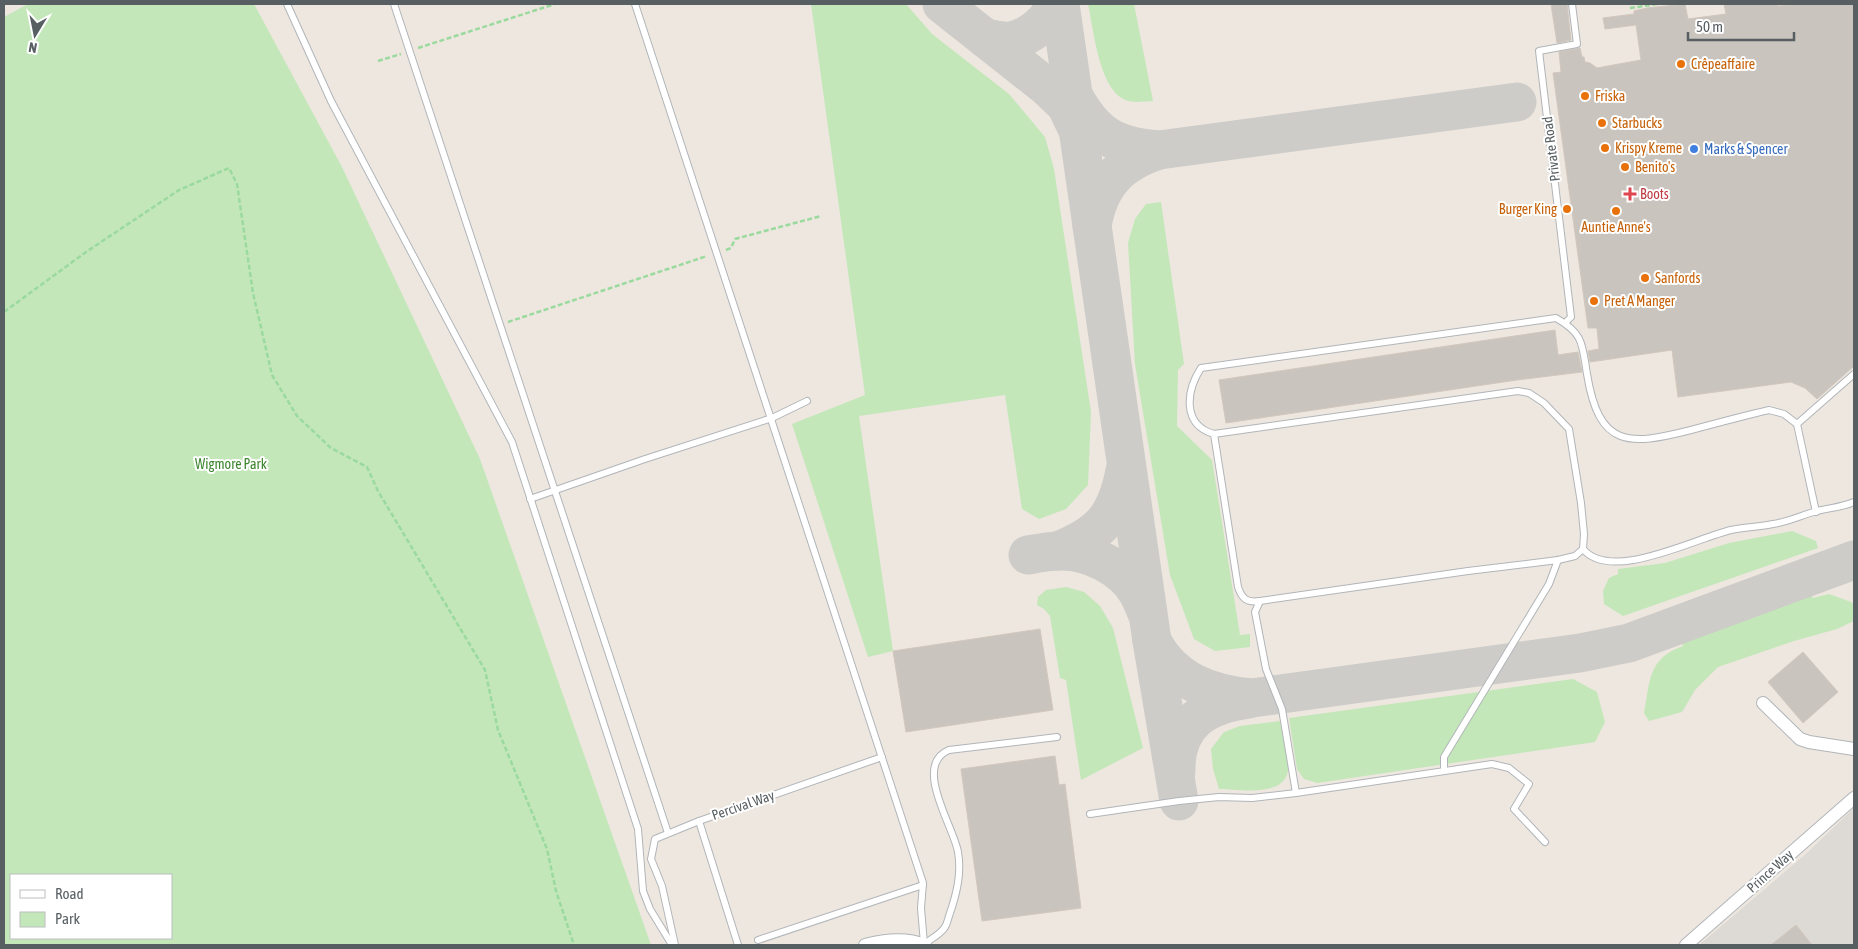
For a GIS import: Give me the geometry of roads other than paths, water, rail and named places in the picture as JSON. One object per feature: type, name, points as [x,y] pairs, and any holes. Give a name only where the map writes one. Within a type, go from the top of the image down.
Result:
[{"type":"street","points":[[1763,703],[1800,738],[1809,742],[1854,749]]},
{"type":"street","name":"Prince Way","points":[[1686,945],[1854,798]]},
{"type":"street","points":[[865,945],[880,941],[897,941],[925,945]]},
{"type":"lane","points":[[287,4],[331,101],[512,442],[638,828],[642,891],[650,909],[673,945]]},
{"type":"lane","points":[[394,4],[668,833]]},
{"type":"lane","points":[[635,4],[772,418],[923,885],[921,908],[925,945]]},
{"type":"lane","name":"Private Road","points":[[1565,323],[1571,317],[1539,51],[1577,44],[1572,4]]},
{"type":"lane","points":[[1816,512],[1797,424],[1784,414],[1769,410],[1662,437],[1636,440],[1627,439],[1611,430],[1598,414],[1591,395],[1580,338],[1571,326],[1556,318],[1201,368],[1189,394],[1191,413],[1197,425],[1207,432],[1214,434],[1518,391],[1529,393],[1544,403],[1569,429],[1581,503],[1584,534],[1583,549],[1588,555],[1604,561],[1642,558],[1669,552],[1732,530],[1784,522],[1854,502]]},
{"type":"lane","points":[[1797,424],[1854,374]]},
{"type":"lane","points":[[530,499],[772,418],[807,402]]},
{"type":"lane","points":[[1214,434],[1238,587],[1242,597],[1251,602],[1468,570],[1558,560],[1575,556],[1583,549]]},
{"type":"lane","points":[[1444,771],[1444,757],[1549,584],[1558,560]]},
{"type":"lane","points":[[1260,601],[1255,612],[1266,669],[1282,708],[1296,793]]},
{"type":"lane","points":[[925,945],[946,927],[958,888],[958,850],[941,807],[935,783],[936,760],[940,754],[949,750],[1057,737]]},
{"type":"lane","name":"Percival Way","points":[[738,945],[699,821],[882,757]]},
{"type":"lane","points":[[1090,814],[1179,801],[1219,797],[1252,798],[1296,793],[1492,764],[1509,768],[1529,784],[1514,809],[1545,842]]},
{"type":"lane","points":[[673,945],[662,886],[651,859],[655,839],[699,821]]},
{"type":"lane","points":[[758,940],[923,885]]},
{"type":"place","name":"Crêpeaffaire","points":[[1681,64]]},
{"type":"place","name":"Friska","points":[[1585,96]]},
{"type":"place","name":"Starbucks","points":[[1602,123]]},
{"type":"place","name":"Krispy Kreme","points":[[1605,148]]},
{"type":"place","name":"Marks & Spencer","points":[[1694,149]]},
{"type":"place","name":"Benito's","points":[[1625,167]]},
{"type":"place","name":"Boots","points":[[1630,194]]},
{"type":"place","name":"Burger King","points":[[1567,209]]},
{"type":"place","name":"Auntie Anne's","points":[[1616,211]]},
{"type":"place","name":"Sanfords","points":[[1645,278]]},
{"type":"place","name":"Pret A Manger","points":[[1594,301]]},
{"type":"park label","name":"Wigmore Park","points":[[231,464]]}]
